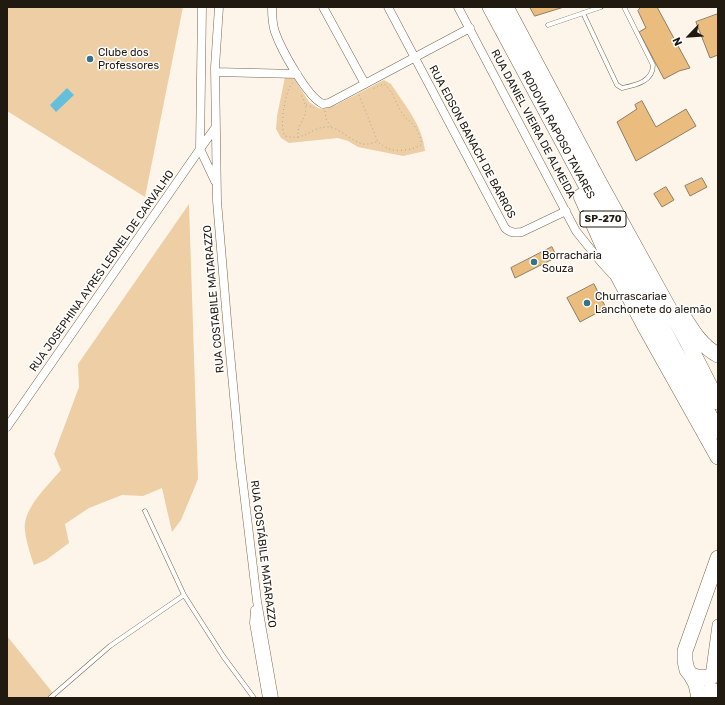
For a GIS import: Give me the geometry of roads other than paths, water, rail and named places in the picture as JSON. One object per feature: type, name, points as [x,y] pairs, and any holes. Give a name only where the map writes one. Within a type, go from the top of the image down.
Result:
[{"type":"highway","name":"RODOVIA RAPOSO TAVARES","points":[[490,7],[718,431]]},
{"type":"highway","name":"RODOVIA RAPOSO TAVARES","points":[[506,7],[718,402]]},
{"type":"highway","points":[[509,43],[623,286],[718,457]]},
{"type":"highway","points":[[566,120],[589,153],[643,252],[696,336],[718,355]]},
{"type":"highway","points":[[699,698],[696,684],[692,675],[687,670],[685,651],[718,558]]},
{"type":"highway","points":[[692,675],[702,678],[716,679]]},
{"type":"main road","points":[[717,698],[716,679],[718,624]]},
{"type":"main road","points":[[708,698],[716,679]]},
{"type":"street","name":"RUA COSTABILE MATARAZZO","points":[[202,7],[200,149],[216,184]]},
{"type":"street","name":"RUA COSTABILE MATARAZZO","points":[[219,7],[215,72],[216,184],[236,411]]},
{"type":"street","points":[[272,7],[272,18],[275,32],[284,51],[312,97],[323,104],[358,93],[414,57],[470,28]]},
{"type":"street","points":[[323,7],[366,88]]},
{"type":"street","name":"RUA EDSON BANACH DE BARROS","points":[[388,7],[505,228],[509,232],[522,232],[566,211]]},
{"type":"street","name":"RUA DANIEL VIEIRA DE ALMEIDA","points":[[458,7],[576,230],[601,262],[623,286]]},
{"type":"street","points":[[215,72],[297,74]]},
{"type":"street","points":[[200,86],[215,87]]},
{"type":"street","name":"RUA JOSEPHINA AYRES LEONEL DE CARVALHO","points":[[7,427],[215,128]]},
{"type":"street","name":"RUA COSTÁBILE MATARAZZO","points":[[236,411],[256,592],[274,698]]},
{"type":"street","name":"RUA COSTÁBILE MATARAZZO","points":[[256,592],[254,623],[267,698]]},
{"type":"lane","points":[[548,25],[601,7]]},
{"type":"lane","points":[[583,13],[617,85],[622,88],[634,85],[650,77],[653,73],[653,64],[624,7]]},
{"type":"lane","points":[[683,335],[702,360]]},
{"type":"lane","points":[[145,511],[184,595],[223,656],[254,698]]},
{"type":"lane","points":[[50,698],[110,646],[184,595]]},
{"type":"water","points":[[67,88],[74,95],[56,112],[50,105]]},
{"type":"place","name":"Clube dos Professores","points":[[90,59]]},
{"type":"place","name":"Borracharia Souza","points":[[534,262]]},
{"type":"place","name":"Churrascariae Lanchonete do alemão","points":[[587,303]]}]
